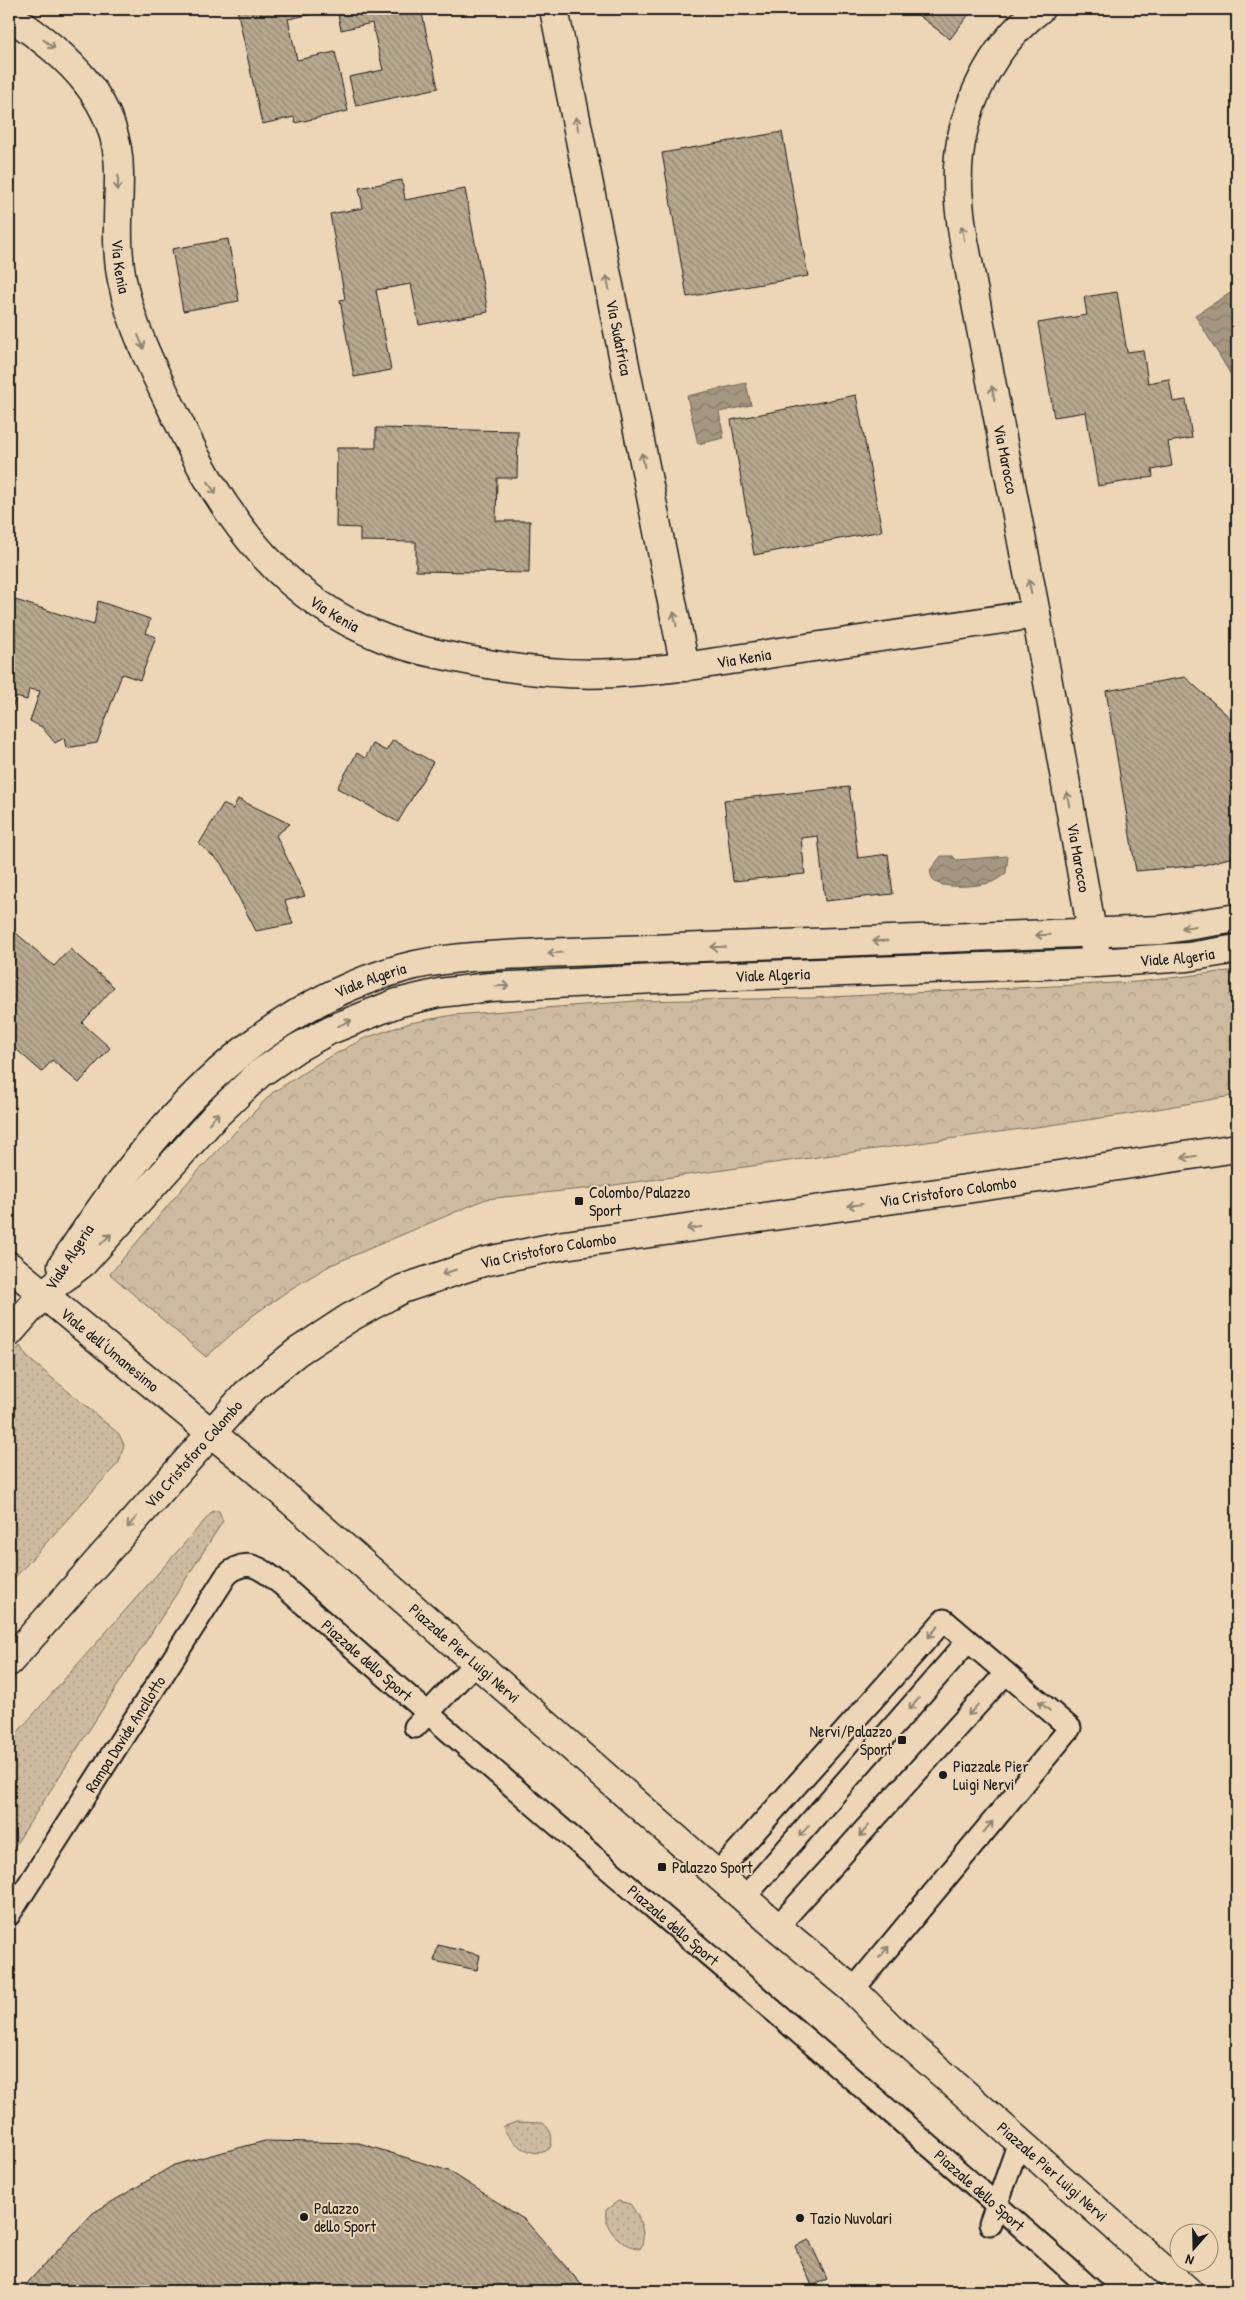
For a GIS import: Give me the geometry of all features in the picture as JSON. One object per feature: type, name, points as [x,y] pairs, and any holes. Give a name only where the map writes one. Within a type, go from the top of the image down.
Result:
[{"type":"street","name":"Via Sudafrica","points":[[554,9],[685,667]]},
{"type":"street","name":"Via Marocco","points":[[1040,9],[1010,36],[993,60],[973,102],[964,128],[958,176],[964,241],[1036,614],[1097,963]]},
{"type":"street","name":"Via Kenia","points":[[9,16],[49,44],[69,63],[96,96],[109,119],[117,144],[116,220],[118,260],[127,303],[140,339],[213,489],[248,540],[286,577],[319,605],[349,623],[384,639],[424,651],[501,666],[572,674],[616,673],[685,667],[1036,614]]},
{"type":"street","name":"Viale Algeria","points":[[43,1294],[115,1189],[200,1088],[274,1026],[346,986],[404,968],[479,957],[1091,933],[1187,927],[1237,918]]},
{"type":"street","name":"Viale Algeria","points":[[43,1294],[84,1262],[210,1122],[259,1074],[297,1048],[330,1030],[398,1003],[465,990],[537,984],[1097,963],[1188,956],[1237,949]]},
{"type":"street","name":"Via Cristoforo Colombo","points":[[9,1662],[246,1394],[269,1374],[324,1334],[402,1289],[455,1270],[508,1256],[564,1246],[935,1194],[1237,1148]]},
{"type":"street","name":"Viale dell'Umanesimo","points":[[9,1266],[211,1433]]},
{"type":"street","points":[[9,1333],[43,1294]]},
{"type":"street","name":"Piazzale Pier Luigi Nervi","points":[[211,1433],[716,1875],[853,1990],[893,2030],[1188,2291]]},
{"type":"lane","name":"Piazzale dello Sport","points":[[249,1565],[266,1572],[281,1584],[421,1720],[572,1837],[996,2204],[1093,2291]]},
{"type":"lane","name":"Rampa Davide Ancilotto","points":[[9,1915],[226,1576],[234,1567],[249,1565]]},
{"type":"lane","points":[[716,1875],[944,1620],[1070,1728],[853,1990]]},
{"type":"lane","points":[[744,1898],[968,1641]]},
{"type":"lane","points":[[421,1720],[475,1663]]},
{"type":"lane","points":[[776,1927],[1005,1674]]},
{"type":"lane","points":[[990,2224],[1019,2142]]},
{"type":"green space","points":[[1237,970],[1237,1095],[1123,1115],[592,1188],[486,1199],[331,1265],[292,1288],[252,1316],[206,1357],[110,1274],[187,1183],[272,1093],[322,1061],[365,1038],[410,1023],[453,1015],[636,1001],[810,998],[1137,982]]},
{"type":"green space","points":[[20,1346],[27,1357],[119,1434],[124,1445],[119,1462],[9,1584],[9,1359]]},
{"type":"green space","points":[[213,1511],[219,1511],[223,1521],[9,1855],[9,1742]]},
{"type":"green space","points":[[516,2122],[543,2123],[551,2134],[550,2148],[544,2152],[537,2153],[517,2144],[503,2127]]},
{"type":"green space","points":[[618,2201],[630,2204],[639,2220],[643,2232],[640,2249],[620,2240],[607,2224],[606,2210]]},
{"type":"water","points":[[1232,292],[1237,301],[1237,385],[1195,315]]},
{"type":"water","points":[[746,383],[751,405],[719,412],[724,438],[698,444],[687,396]]},
{"type":"water","points":[[941,856],[953,856],[956,860],[1008,856],[1006,873],[994,881],[980,885],[942,885],[934,881],[930,870]]},
{"type":"building","points":[[237,9],[321,9],[322,12],[288,19],[297,60],[335,52],[348,111],[295,123],[294,117],[262,124]]},
{"type":"building","points":[[337,9],[421,9],[438,88],[356,106],[349,77],[383,70],[372,23],[341,30]]},
{"type":"building","points":[[910,9],[973,9],[950,39]]},
{"type":"building","points":[[782,132],[808,276],[687,297],[662,153]]},
{"type":"building","points":[[402,180],[405,200],[465,189],[488,312],[419,325],[411,284],[376,290],[391,370],[354,377],[340,300],[345,299],[330,214],[363,208],[359,188]]},
{"type":"building","points":[[228,239],[239,301],[183,311],[172,249]]},
{"type":"building","points":[[1117,292],[1127,352],[1143,350],[1148,383],[1169,379],[1173,402],[1186,400],[1192,438],[1168,442],[1172,466],[1152,470],[1153,477],[1098,486],[1086,412],[1054,417],[1038,323],[1087,315],[1084,297]]},
{"type":"building","points":[[856,395],[882,531],[754,555],[731,420]]},
{"type":"building","points":[[376,428],[518,431],[517,478],[497,478],[496,521],[530,521],[529,573],[416,571],[416,542],[360,541],[360,528],[336,527],[337,448],[376,448]]},
{"type":"building","points":[[9,598],[94,625],[98,601],[150,619],[146,633],[156,637],[140,680],[122,674],[97,743],[66,748],[64,738],[55,743],[42,727],[30,721],[40,691],[29,689],[27,700],[16,697],[9,714]]},
{"type":"building","points":[[1185,677],[1237,724],[1237,856],[1203,865],[1136,871],[1106,691]]},
{"type":"building","points":[[393,740],[433,762],[398,822],[337,788],[357,753],[365,758],[373,744],[386,751]]},
{"type":"building","points":[[849,787],[858,858],[888,854],[893,894],[825,901],[818,836],[801,838],[805,874],[733,881],[724,800]]},
{"type":"building","points":[[238,799],[290,824],[276,835],[305,896],[285,901],[293,924],[256,931],[221,863],[199,844],[223,804],[233,809]]},
{"type":"building","points":[[9,927],[54,966],[70,949],[114,987],[82,1023],[110,1048],[79,1083],[52,1060],[42,1072],[9,1043]]},
{"type":"building","points":[[438,1945],[480,1955],[477,1970],[434,1961]]},
{"type":"building","name":"Palazzo dello Sport","points":[[265,2141],[359,2143],[449,2171],[525,2220],[587,2291],[24,2291],[29,2281],[93,2213],[174,2165]]},
{"type":"building","points":[[809,2240],[827,2279],[812,2286],[795,2246]]},
{"type":"place","name":"Colombo/Palazzo Sport","points":[[579,1201]]},
{"type":"place","name":"Nervi/Palazzo Sport","points":[[902,1740]]},
{"type":"place","name":"Piazzale Pier Luigi Nervi","points":[[943,1775]]},
{"type":"place","name":"Palazzo Sport","points":[[662,1867]]},
{"type":"place","name":"Palazzo dello Sport","points":[[304,2217]]},
{"type":"place","name":"Tazio Nuvolari","points":[[800,2218]]}]
